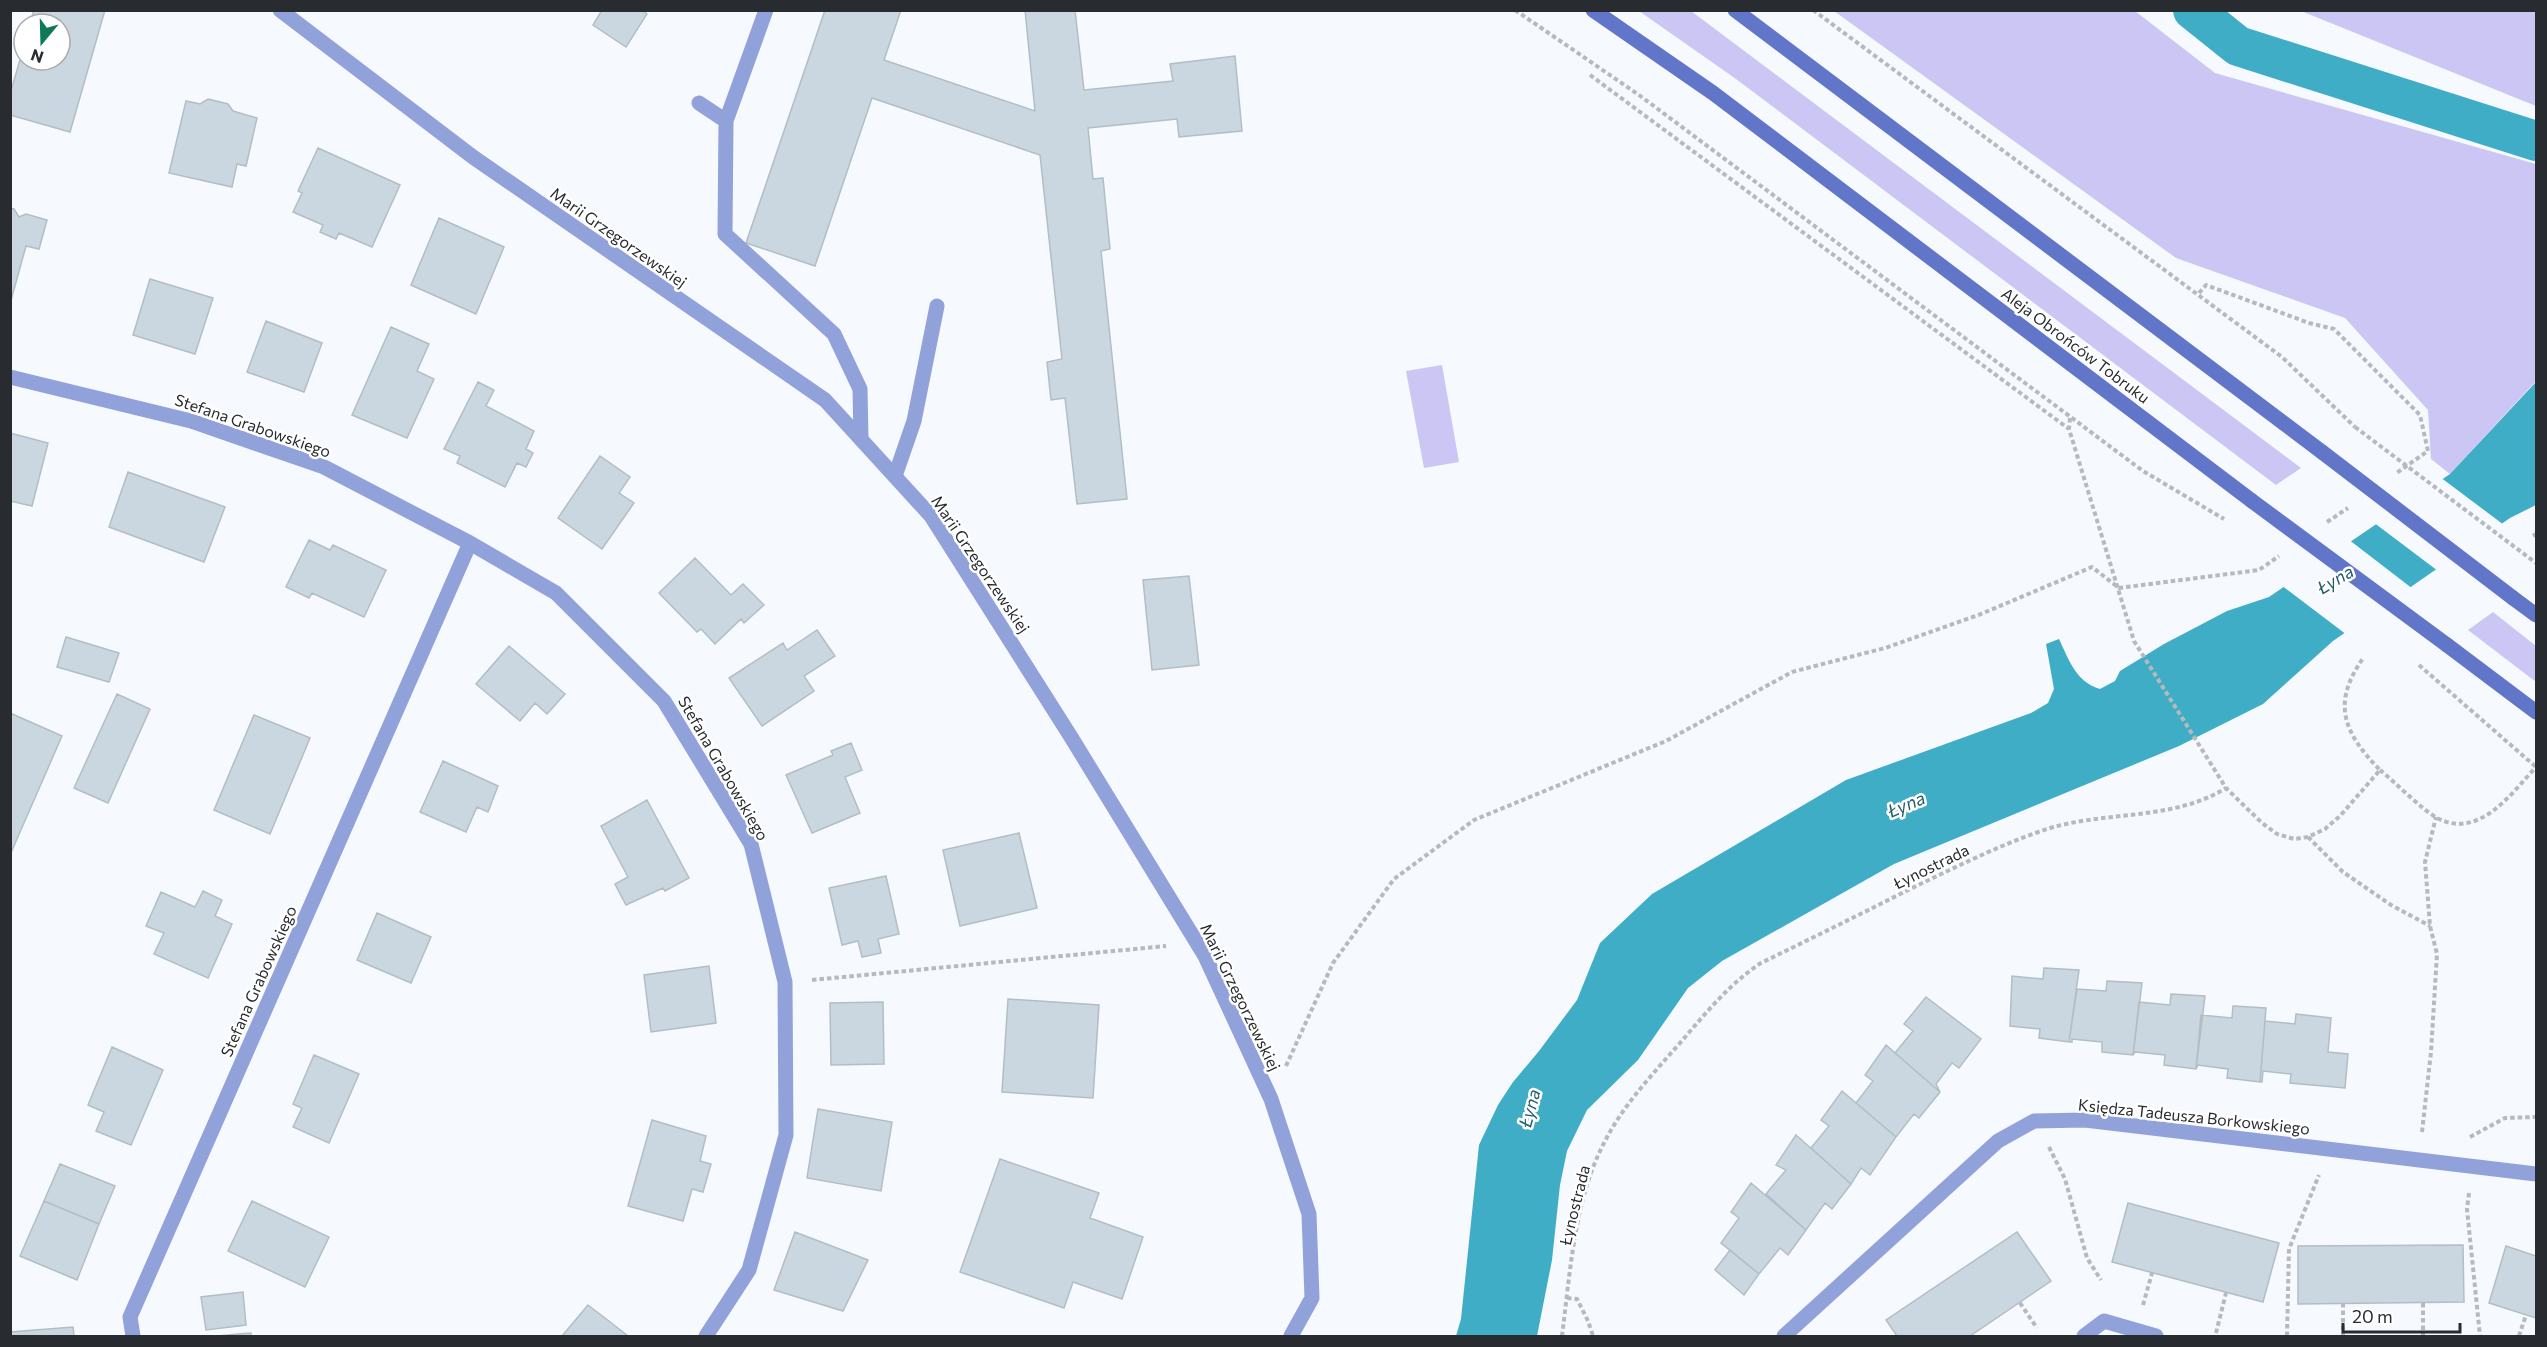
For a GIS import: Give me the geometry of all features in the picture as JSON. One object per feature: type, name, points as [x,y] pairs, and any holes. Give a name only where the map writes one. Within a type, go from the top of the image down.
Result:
[{"type":"main road","name":"Aleja Obrońców Tobruku","points":[[1593,10],[1713,93],[2252,501],[2536,711]]},
{"type":"main road","points":[[1735,10],[2536,615]]},
{"type":"street","name":"Marii Grzegorzewskiej","points":[[280,10],[473,157],[825,400],[931,516],[1071,737],[1197,943],[1271,1099],[1309,1214],[1312,1298],[1291,1336]]},
{"type":"street","points":[[766,10],[726,121],[725,234],[834,334],[860,389],[861,439]]},
{"type":"street","points":[[699,103],[726,121]]},
{"type":"street","points":[[895,476],[914,421],[937,306]]},
{"type":"street","name":"Stefana Grabowskiego","points":[[10,377],[191,421],[324,467],[470,543],[556,593],[664,701],[751,844],[785,982],[786,1135],[749,1270],[706,1336]]},
{"type":"street","name":"Stefana Grabowskiego","points":[[133,1336],[130,1317],[470,543]]},
{"type":"street","name":"Księdza Tadeusza Borkowskiego","points":[[1784,1336],[1998,1141],[2034,1121],[2085,1120],[2536,1174]]},
{"type":"street","points":[[2084,1336],[2104,1321],[2156,1336]]},
{"type":"path","points":[[1515,10],[1667,116],[2143,471],[2225,519]]},
{"type":"path","points":[[1813,10],[2283,357],[2355,428],[2536,563]]},
{"type":"path","points":[[1590,75],[2069,429]]},
{"type":"path","points":[[2199,293],[2206,285],[2308,323],[2334,329],[2420,415],[2428,451]]},
{"type":"path","points":[[2070,417],[2069,429],[2134,641],[2226,788],[2262,823],[2277,834],[2294,839],[2308,837],[2325,829],[2340,816],[2380,770]]},
{"type":"path","points":[[1271,1099],[1333,963],[1387,888],[1394,879],[1474,820],[1666,741],[1792,672],[1885,648],[1981,614],[2092,567],[2119,588]]},
{"type":"path","points":[[2364,657],[2350,676],[2345,695],[2346,723],[2359,749],[2380,770],[2436,817],[2452,823],[2468,824],[2486,817],[2536,767],[2419,665]]},
{"type":"path","name":"Łynostrada","points":[[1562,1336],[1586,1192],[1603,1145],[1638,1090],[1722,994],[1744,974],[1761,963],[1980,855],[2042,831],[2077,821],[2183,806],[2207,800],[2226,788]]},
{"type":"path","points":[[2418,1159],[2431,1052],[2437,954],[2430,926],[2425,862],[2436,817]]},
{"type":"path","points":[[2308,837],[2343,872],[2391,905],[2430,926]]},
{"type":"path","points":[[805,980],[1197,943]]},
{"type":"path","points":[[2461,1141],[2505,1118],[2536,1117]]},
{"type":"path","points":[[2034,1121],[2065,1179],[2087,1258],[2101,1280]]},
{"type":"path","points":[[2286,1336],[2289,1249],[2312,1192]]},
{"type":"path","points":[[2467,1209],[2480,1336]]},
{"type":"path","points":[[2142,1309],[2152,1273]]},
{"type":"path","points":[[2216,1333],[2226,1293]]},
{"type":"path","points":[[1567,1298],[1577,1299],[1593,1336]]},
{"type":"path","points":[[2020,1302],[2037,1328]]},
{"type":"path","points":[[2343,1303],[2343,1336]]},
{"type":"path","points":[[2423,1303],[2423,1336]]},
{"type":"path","points":[[2519,1336],[2526,1315]]},
{"type":"shaded area","points":[[1639,11],[1691,11],[2301,468],[2276,485],[1736,79]]},
{"type":"shaded area","points":[[1834,11],[2135,11],[2215,73],[2536,164],[2536,381],[2450,474],[2431,459],[2428,410],[2345,318],[2176,258]]},
{"type":"shaded area","points":[[2301,11],[2536,11],[2536,106]]},
{"type":"shaded area","points":[[1442,365],[1459,462],[1424,468],[1406,371]]},
{"type":"shaded area","points":[[2493,612],[2536,646],[2536,682],[2468,630]]},
{"type":"water","name":"Łyna","points":[[2536,382],[2536,505],[2510,518],[2333,641],[2263,704],[2179,746],[1894,864],[1722,961],[1688,988],[1638,1060],[1587,1110],[1567,1151],[1560,1185],[1552,1260],[1537,1336],[1456,1336],[1461,1319],[1479,1145],[1498,1105],[1513,1082],[1577,1000],[1600,943],[1652,894],[1846,780],[2031,713],[2048,703],[2054,689],[2046,644],[2059,639],[2079,676],[2100,689],[2115,681],[2120,671],[2164,644],[2227,611],[2269,597],[2450,474]]},
{"type":"pier","points":[[2440,477],[2504,525],[2438,571],[2373,522]]},
{"type":"pier","points":[[2348,539],[2413,589],[2347,635],[2281,585]]},
{"type":"building","points":[[34,10],[105,10],[70,132],[10,115],[10,94],[16,72],[72,72],[72,12],[33,12]]},
{"type":"building","points":[[602,10],[642,10],[647,14],[626,47],[593,25]]},
{"type":"building","points":[[825,10],[901,10],[884,60],[1035,111],[1025,10],[1075,10],[1084,90],[1173,81],[1170,64],[1235,56],[1242,131],[1179,137],[1177,119],[1088,128],[1093,179],[1103,178],[1110,249],[1101,251],[1127,499],[1077,504],[1065,398],[1051,400],[1047,362],[1062,359],[1040,155],[872,98],[815,266],[746,243]]},
{"type":"building","points":[[208,99],[228,104],[233,111],[257,118],[246,166],[237,164],[232,187],[169,173],[186,101],[200,104]]},
{"type":"building","points":[[318,148],[400,185],[372,247],[339,233],[336,239],[320,232],[323,225],[293,212],[302,193],[298,191]]},
{"type":"building","points":[[10,208],[14,209],[19,217],[26,214],[47,220],[39,249],[26,246],[10,304]]},
{"type":"building","points":[[439,218],[504,247],[476,314],[411,285]]},
{"type":"building","points":[[150,279],[213,298],[195,354],[133,335]]},
{"type":"building","points":[[266,321],[322,343],[304,392],[247,372]]},
{"type":"building","points":[[391,327],[429,344],[417,371],[434,379],[407,438],[352,415]]},
{"type":"building","points":[[478,382],[494,390],[486,406],[534,431],[526,449],[533,453],[526,467],[517,463],[505,487],[457,463],[460,456],[444,449]]},
{"type":"building","points":[[10,433],[48,443],[32,506],[10,501]]},
{"type":"building","points":[[600,456],[630,477],[619,493],[634,503],[602,549],[558,518]]},
{"type":"building","points":[[128,472],[225,507],[204,562],[109,527]]},
{"type":"building","points":[[309,540],[330,550],[333,545],[386,570],[364,617],[312,593],[309,598],[286,587]]},
{"type":"building","points":[[695,558],[731,595],[743,584],[764,605],[744,623],[741,619],[715,644],[701,629],[697,632],[659,593]]},
{"type":"building","points":[[1189,576],[1199,665],[1152,670],[1143,580]]},
{"type":"building","points":[[817,630],[835,656],[804,676],[814,691],[762,726],[729,678],[783,643],[787,650]]},
{"type":"building","points":[[66,637],[119,653],[109,682],[57,667]]},
{"type":"building","points":[[509,646],[565,694],[547,714],[535,703],[520,721],[476,684]]},
{"type":"building","points":[[117,694],[150,709],[108,803],[74,788]]},
{"type":"building","points":[[10,713],[62,736],[10,855]]},
{"type":"building","points":[[254,715],[310,738],[270,834],[214,810]]},
{"type":"building","points":[[851,743],[862,770],[845,777],[860,813],[812,833],[786,775],[833,755],[831,751]]},
{"type":"building","points":[[443,761],[498,786],[488,812],[477,807],[466,832],[420,812]]},
{"type":"building","points":[[647,800],[689,878],[665,891],[663,888],[626,905],[615,884],[628,877],[601,826]]},
{"type":"building","points":[[1019,833],[1037,908],[960,926],[943,850]]},
{"type":"building","points":[[886,876],[899,934],[878,939],[881,953],[862,957],[858,941],[842,945],[829,888]]},
{"type":"building","points":[[203,891],[222,900],[215,916],[232,924],[208,978],[154,954],[164,933],[146,926],[161,892],[195,907]]},
{"type":"building","points":[[377,913],[431,937],[411,983],[357,960]]},
{"type":"building","points":[[709,966],[716,1023],[651,1032],[644,975]]},
{"type":"building","points":[[2044,968],[2079,970],[2069,1042],[2039,1038],[2040,1029],[2010,1026],[2012,976],[2043,979]]},
{"type":"building","points":[[2107,981],[2142,983],[2133,1055],[2102,1052],[2102,1042],[2072,1039],[2072,1042],[2069,1042],[2077,989],[2106,991]]},
{"type":"building","points":[[2171,994],[2205,996],[2196,1069],[2164,1065],[2165,1055],[2135,1052],[2133,1055],[2139,1002],[2170,1005]]},
{"type":"building","points":[[1926,997],[1981,1039],[1959,1068],[1952,1063],[1936,1084],[1940,1092],[1895,1053],[1913,1031],[1904,1024]]},
{"type":"building","points":[[1008,999],[1099,1005],[1093,1098],[1002,1092]]},
{"type":"building","points":[[883,1002],[884,1064],[831,1065],[830,1003]]},
{"type":"building","points":[[2233,1006],[2266,1008],[2260,1082],[2227,1078],[2228,1069],[2198,1065],[2196,1069],[2201,1015],[2232,1018]]},
{"type":"building","points":[[2296,1014],[2331,1018],[2328,1052],[2348,1054],[2345,1088],[2290,1083],[2291,1074],[2263,1071],[2262,1082],[2260,1082],[2265,1021],[2295,1024]]},
{"type":"building","points":[[1886,1045],[1940,1092],[1919,1118],[1914,1114],[1896,1137],[1856,1103],[1873,1081],[1865,1075]]},
{"type":"building","points":[[112,1047],[163,1070],[131,1145],[96,1131],[104,1112],[88,1105]]},
{"type":"building","points":[[314,1055],[359,1074],[329,1143],[293,1127],[302,1108],[293,1104]]},
{"type":"building","points":[[1842,1091],[1896,1137],[1870,1175],[1861,1168],[1851,1184],[1811,1148],[1829,1126],[1821,1120]]},
{"type":"building","points":[[818,1109],[892,1122],[881,1191],[807,1178]]},
{"type":"building","points":[[652,1120],[706,1136],[700,1161],[711,1164],[703,1192],[692,1189],[683,1221],[628,1206]]},
{"type":"building","points":[[1796,1135],[1851,1184],[1832,1209],[1825,1203],[1806,1230],[1766,1194],[1786,1170],[1776,1165]]},
{"type":"building","points":[[1000,1159],[1099,1193],[1090,1218],[1143,1237],[1122,1299],[1073,1282],[1064,1308],[960,1272]]},
{"type":"building","points":[[60,1164],[115,1186],[99,1224],[44,1201]]},
{"type":"building","points":[[1751,1183],[1806,1230],[1788,1255],[1780,1248],[1759,1274],[1721,1243],[1739,1218],[1731,1212]]},
{"type":"building","points":[[44,1201],[99,1224],[77,1280],[20,1256]]},
{"type":"building","points":[[252,1201],[329,1237],[305,1287],[228,1251]]},
{"type":"building","points":[[2128,1203],[2279,1243],[2263,1302],[2112,1262]]},
{"type":"building","points":[[795,1232],[868,1260],[843,1311],[774,1290]]},
{"type":"building","points":[[2017,1232],[2051,1281],[1970,1336],[1897,1336],[1886,1320]]},
{"type":"building","points":[[2463,1245],[2464,1302],[2298,1304],[2298,1246]]},
{"type":"building","points":[[2506,1246],[2536,1256],[2536,1318],[2489,1303]]},
{"type":"building","points":[[1730,1250],[1759,1274],[1744,1295],[1715,1270]]},
{"type":"building","points":[[243,1292],[246,1325],[206,1330],[201,1297]]},
{"type":"building","points":[[588,1305],[605,1318],[628,1336],[562,1336]]},
{"type":"building","points":[[73,1327],[74,1336],[10,1336],[10,1332]]},
{"type":"building","points":[[251,1333],[251,1336],[218,1336],[238,1334]]},
{"type":"waterway","points":[[2193,10],[2238,46],[2536,141]]}]
